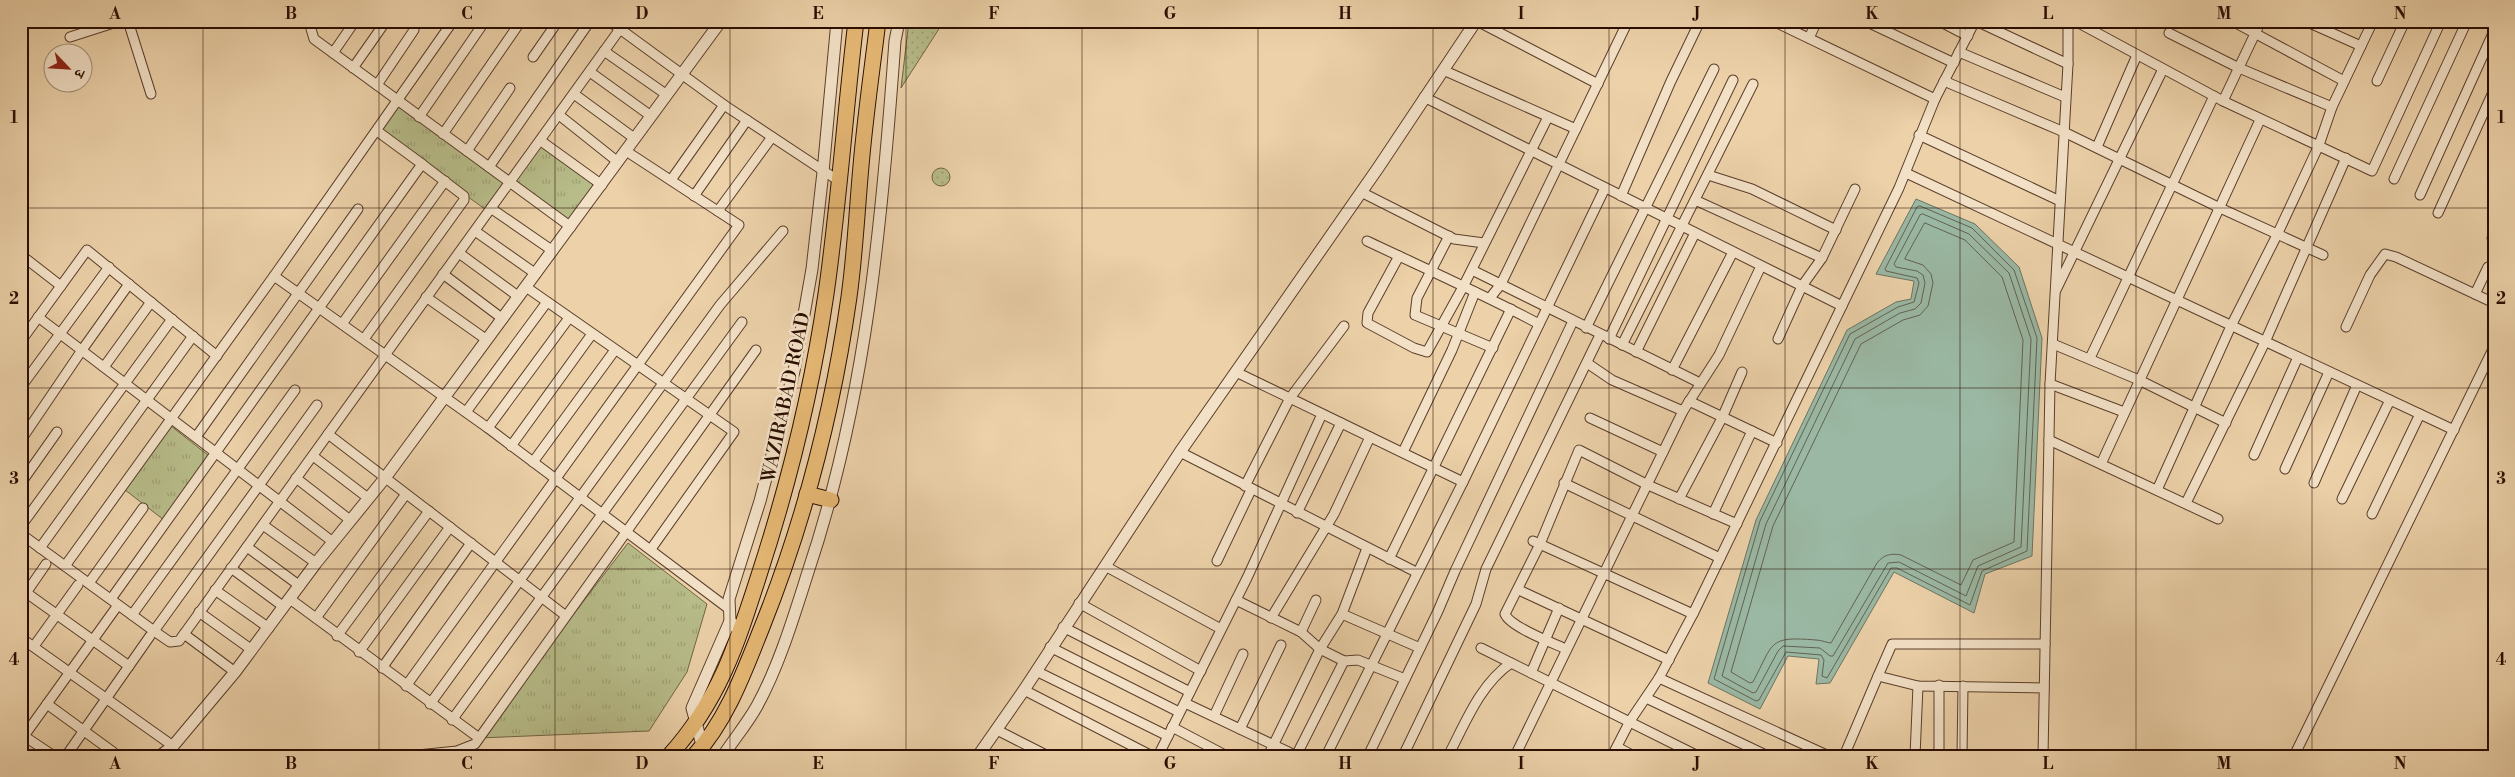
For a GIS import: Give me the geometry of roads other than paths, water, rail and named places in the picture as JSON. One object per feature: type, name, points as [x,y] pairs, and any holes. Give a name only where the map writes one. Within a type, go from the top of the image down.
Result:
[{"type":"highway","name":"WAZIRABAD ROAD","points":[[669,756],[682,742],[709,704],[730,662],[735,632],[782,505],[809,390],[826,294],[856,21]]},
{"type":"highway","points":[[701,753],[719,725],[776,593],[807,494],[830,401],[849,297],[865,125],[878,21]]},
{"type":"highway","points":[[807,494],[831,500]]},
{"type":"highway","points":[[735,632],[753,650]]},
{"type":"street","points":[[70,36],[120,21]]},
{"type":"street","points":[[128,21],[151,94]]},
{"type":"street","points":[[315,21],[311,35],[333,53],[571,227]]},
{"type":"street","points":[[333,53],[355,21]]},
{"type":"street","points":[[354,68],[386,21]]},
{"type":"street","points":[[377,85],[414,30],[413,21]]},
{"type":"street","points":[[65,566],[274,276],[453,21]]},
{"type":"street","points":[[420,116],[486,21]]},
{"type":"street","points":[[443,134],[521,21]]},
{"type":"street","points":[[533,57],[558,21]]},
{"type":"street","points":[[489,167],[590,21]]},
{"type":"street","points":[[609,21],[724,104],[839,181]]},
{"type":"street","points":[[160,756],[173,751],[269,628],[316,563],[385,478],[721,21]]},
{"type":"street","points":[[701,753],[697,722],[692,708],[735,632],[729,609],[730,594],[760,501],[794,371],[812,269],[837,21]]},
{"type":"street","points":[[723,756],[749,718],[765,689],[798,603],[831,500],[852,415],[871,301],[886,179],[895,41],[900,21]]},
{"type":"street","points":[[978,756],[1024,690],[1063,627],[1180,452],[1361,192],[1476,21],[1598,84]]},
{"type":"street","points":[[1490,298],[1501,284],[1561,165],[1576,129],[1628,21]]},
{"type":"street","points":[[1621,196],[1671,81],[1700,21]]},
{"type":"street","points":[[1773,21],[1935,99]]},
{"type":"street","points":[[1809,38],[1817,21]]},
{"type":"street","points":[[1865,21],[1954,63]]},
{"type":"street","points":[[1939,21],[1968,36]]},
{"type":"street","points":[[1612,756],[1630,721],[1659,678],[1693,614],[1906,173],[1919,135],[1935,99],[1976,21],[2068,64]]},
{"type":"street","points":[[2043,756],[2050,384],[2068,64],[2068,21]]},
{"type":"street","points":[[2075,21],[2260,120],[2319,145],[2372,171],[2441,21]]},
{"type":"street","points":[[2232,21],[2344,81]]},
{"type":"street","points":[[2223,101],[2261,21]]},
{"type":"street","points":[[2305,21],[2361,46]]},
{"type":"street","points":[[2157,490],[2231,326],[2277,235],[2319,145],[2332,107],[2372,21]]},
{"type":"street","points":[[2394,178],[2467,21]]},
{"type":"street","points":[[2488,21],[2494,24]]},
{"type":"street","points":[[2377,80],[2402,22]]},
{"type":"street","points":[[21,534],[132,615],[152,634],[175,643],[184,634],[263,525],[384,354],[492,209],[620,29]]},
{"type":"street","points":[[2420,195],[2494,31]]},
{"type":"street","points":[[2169,33],[2239,68],[2332,107]]},
{"type":"street","points":[[604,51],[667,95]]},
{"type":"street","points":[[1959,52],[2066,97]]},
{"type":"street","points":[[2097,147],[2137,55]]},
{"type":"street","points":[[2054,294],[2162,69]]},
{"type":"street","points":[[1443,70],[1576,129]]},
{"type":"street","points":[[1586,328],[1714,70]]},
{"type":"street","points":[[590,72],[651,116]]},
{"type":"street","points":[[1403,756],[1476,604],[1484,573],[1587,363],[1604,337],[1666,219],[1733,80]]},
{"type":"street","points":[[1944,81],[2097,147],[2118,159],[2277,235],[2323,254]]},
{"type":"street","points":[[1622,345],[1753,84]]},
{"type":"street","points":[[467,151],[510,88]]},
{"type":"street","points":[[2438,214],[2494,90]]},
{"type":"street","points":[[574,94],[634,138]]},
{"type":"street","points":[[2090,358],[2130,278],[2214,96]]},
{"type":"street","points":[[1424,97],[1842,306]]},
{"type":"street","points":[[671,180],[724,104]]},
{"type":"street","points":[[559,115],[618,162]]},
{"type":"street","points":[[1399,256],[1368,313],[1367,323],[1423,352],[1431,349],[1472,270],[1529,151],[1548,117]]},
{"type":"street","points":[[694,196],[747,120]]},
{"type":"street","points":[[2101,464],[2260,120]]},
{"type":"street","points":[[364,339],[464,200],[464,196],[445,180],[377,131]]},
{"type":"street","points":[[1919,135],[2060,201]]},
{"type":"street","points":[[718,211],[772,137]]},
{"type":"street","points":[[540,141],[602,185]]},
{"type":"street","points":[[406,686],[739,225],[626,151]]},
{"type":"street","points":[[2186,503],[2265,342],[2346,158]]},
{"type":"street","points":[[54,756],[24,736],[93,640],[114,602],[215,452],[320,309],[422,164]]},
{"type":"street","points":[[1906,173],[2454,430]]},
{"type":"street","points":[[1708,175],[1752,189],[1836,230]]},
{"type":"street","points":[[342,324],[445,180]]},
{"type":"street","points":[[1326,756],[1416,572],[1463,482],[1605,188]]},
{"type":"street","points":[[1778,339],[1802,286],[1822,258],[1855,189]]},
{"type":"street","points":[[1361,192],[1449,236],[1484,242]]},
{"type":"street","points":[[1695,200],[1822,258]]},
{"type":"street","points":[[196,437],[358,209]]},
{"type":"street","points":[[492,209],[553,251]]},
{"type":"street","points":[[475,231],[536,274]]},
{"type":"street","points":[[430,704],[720,305],[783,231]]},
{"type":"street","points":[[1636,352],[1695,233]]},
{"type":"street","points":[[1449,236],[1417,298],[1415,315],[1492,348]]},
{"type":"street","points":[[1367,240],[1431,272],[1490,298],[1539,324]]},
{"type":"street","points":[[21,340],[87,250],[217,356]]},
{"type":"street","points":[[1672,370],[1733,252]]},
{"type":"street","points":[[459,253],[523,292],[547,302],[734,432],[651,549]]},
{"type":"street","points":[[2346,327],[2370,275],[2385,254],[2396,257],[2494,303]]},
{"type":"street","points":[[21,255],[61,286]]},
{"type":"street","points":[[1515,756],[1683,411],[1719,355],[1761,266]]},
{"type":"street","points":[[21,387],[109,267]]},
{"type":"street","points":[[2475,294],[2488,268]]},
{"type":"street","points":[[1472,270],[1700,383]]},
{"type":"street","points":[[443,274],[503,319]]},
{"type":"street","points":[[274,276],[445,396],[729,609]]},
{"type":"street","points":[[23,436],[129,284]]},
{"type":"street","points":[[1403,452],[1458,335],[1475,292]]},
{"type":"street","points":[[426,297],[487,340]]},
{"type":"street","points":[[104,367],[151,302]]},
{"type":"street","points":[[466,412],[547,302]]},
{"type":"street","points":[[1389,559],[1435,469],[1511,309]]},
{"type":"street","points":[[38,317],[333,542]]},
{"type":"street","points":[[488,428],[569,318]]},
{"type":"street","points":[[21,526],[172,319]]},
{"type":"street","points":[[1368,756],[1573,321]]},
{"type":"street","points":[[452,720],[601,512],[742,322]]},
{"type":"street","points":[[1218,561],[1248,488],[1290,398],[1344,326]]},
{"type":"street","points":[[511,446],[592,334]]},
{"type":"street","points":[[40,548],[193,336]]},
{"type":"street","points":[[2053,344],[2139,380],[2226,423]]},
{"type":"street","points":[[2294,756],[2418,498],[2494,348]]},
{"type":"street","points":[[532,462],[615,350]]},
{"type":"street","points":[[408,756],[467,749],[479,738],[756,350]]},
{"type":"street","points":[[2254,455],[2298,357]]},
{"type":"street","points":[[1587,363],[1612,380],[1683,411]]},
{"type":"street","points":[[1236,372],[1463,482]]},
{"type":"street","points":[[1679,499],[1722,418],[1742,372]]},
{"type":"street","points":[[2285,470],[2329,372]]},
{"type":"street","points":[[2050,384],[2124,412]]},
{"type":"street","points":[[2314,484],[2357,385]]},
{"type":"street","points":[[132,615],[295,390]]},
{"type":"street","points":[[2342,498],[2390,400]]},
{"type":"street","points":[[1689,401],[1777,443]]},
{"type":"street","points":[[66,756],[317,405]]},
{"type":"street","points":[[1158,756],[1236,600],[1322,414]]},
{"type":"street","points":[[2372,514],[2420,414]]},
{"type":"street","points":[[1590,418],[1664,452]]},
{"type":"street","points":[[1297,513],[1341,423]]},
{"type":"street","points":[[1713,514],[1752,431]]},
{"type":"street","points":[[21,483],[57,432]]},
{"type":"street","points":[[328,434],[566,616]]},
{"type":"street","points":[[1271,618],[1326,528],[1370,438]]},
{"type":"street","points":[[2049,440],[2218,518]]},
{"type":"street","points":[[1566,649],[1517,625],[1507,618],[1505,614],[1578,450],[1648,485],[1737,524]]},
{"type":"street","points":[[1180,452],[1326,528],[1416,572]]},
{"type":"street","points":[[313,456],[368,498]]},
{"type":"street","points":[[296,478],[350,520]]},
{"type":"street","points":[[1564,483],[1720,558]]},
{"type":"street","points":[[316,618],[406,494]]},
{"type":"street","points":[[89,583],[143,508]]},
{"type":"street","points":[[337,636],[429,511]]},
{"type":"street","points":[[263,525],[316,563]]},
{"type":"street","points":[[359,652],[450,527]]},
{"type":"street","points":[[1537,542],[1693,614]]},
{"type":"street","points":[[382,668],[471,543]]},
{"type":"street","points":[[247,547],[300,586]]},
{"type":"street","points":[[1268,756],[1320,649],[1342,614],[1367,548]]},
{"type":"street","points":[[46,564],[24,591],[129,666]]},
{"type":"street","points":[[1105,566],[1221,629]]},
{"type":"street","points":[[231,568],[287,603],[316,618],[337,636],[479,738]]},
{"type":"street","points":[[34,646],[78,585]]},
{"type":"street","points":[[215,590],[269,628]]},
{"type":"street","points":[[1521,591],[1669,660]]},
{"type":"street","points":[[1236,600],[1301,632],[1320,649],[1344,662],[1358,660],[1405,679]]},
{"type":"street","points":[[1301,632],[1316,600]]},
{"type":"street","points":[[1079,603],[1201,671]]},
{"type":"street","points":[[1531,673],[1559,608]]},
{"type":"street","points":[[199,612],[252,650]]},
{"type":"street","points":[[1342,614],[1420,648]]},
{"type":"street","points":[[1063,627],[1190,692]]},
{"type":"street","points":[[184,634],[235,672]]},
{"type":"street","points":[[21,638],[106,698],[173,751]]},
{"type":"street","points":[[1844,756],[1892,644],[2045,644]]},
{"type":"street","points":[[1240,729],[1282,645]]},
{"type":"street","points":[[1050,647],[1179,712]]},
{"type":"street","points":[[1482,648],[1698,756]]},
{"type":"street","points":[[1214,716],[1243,654]]},
{"type":"street","points":[[1185,703],[1297,756],[1344,662]]},
{"type":"street","points":[[1448,756],[1478,700],[1498,672],[1511,663]]},
{"type":"street","points":[[1036,670],[1225,755]]},
{"type":"street","points":[[1878,676],[1918,686],[2044,688]]},
{"type":"street","points":[[1659,678],[1829,756]]},
{"type":"street","points":[[1939,685],[1939,756]]},
{"type":"street","points":[[1915,756],[1918,686]]},
{"type":"street","points":[[1962,756],[1963,686]]},
{"type":"street","points":[[1024,690],[1152,756]]},
{"type":"street","points":[[1646,698],[1768,756]]},
{"type":"street","points":[[47,704],[114,752]]},
{"type":"street","points":[[997,730],[1048,756]]},
{"type":"street","points":[[682,742],[689,756]]},
{"type":"street","points":[[1617,747],[1634,756]]},
{"type":"water","points":[[1916,199],[1975,224],[2019,267],[2042,338],[2032,556],[1985,574],[1974,613],[1894,572],[1830,683],[1816,684],[1819,659],[1788,656],[1760,709],[1708,683],[1756,520],[1847,330],[1896,302],[1911,299],[1914,281],[1876,274]]}]
